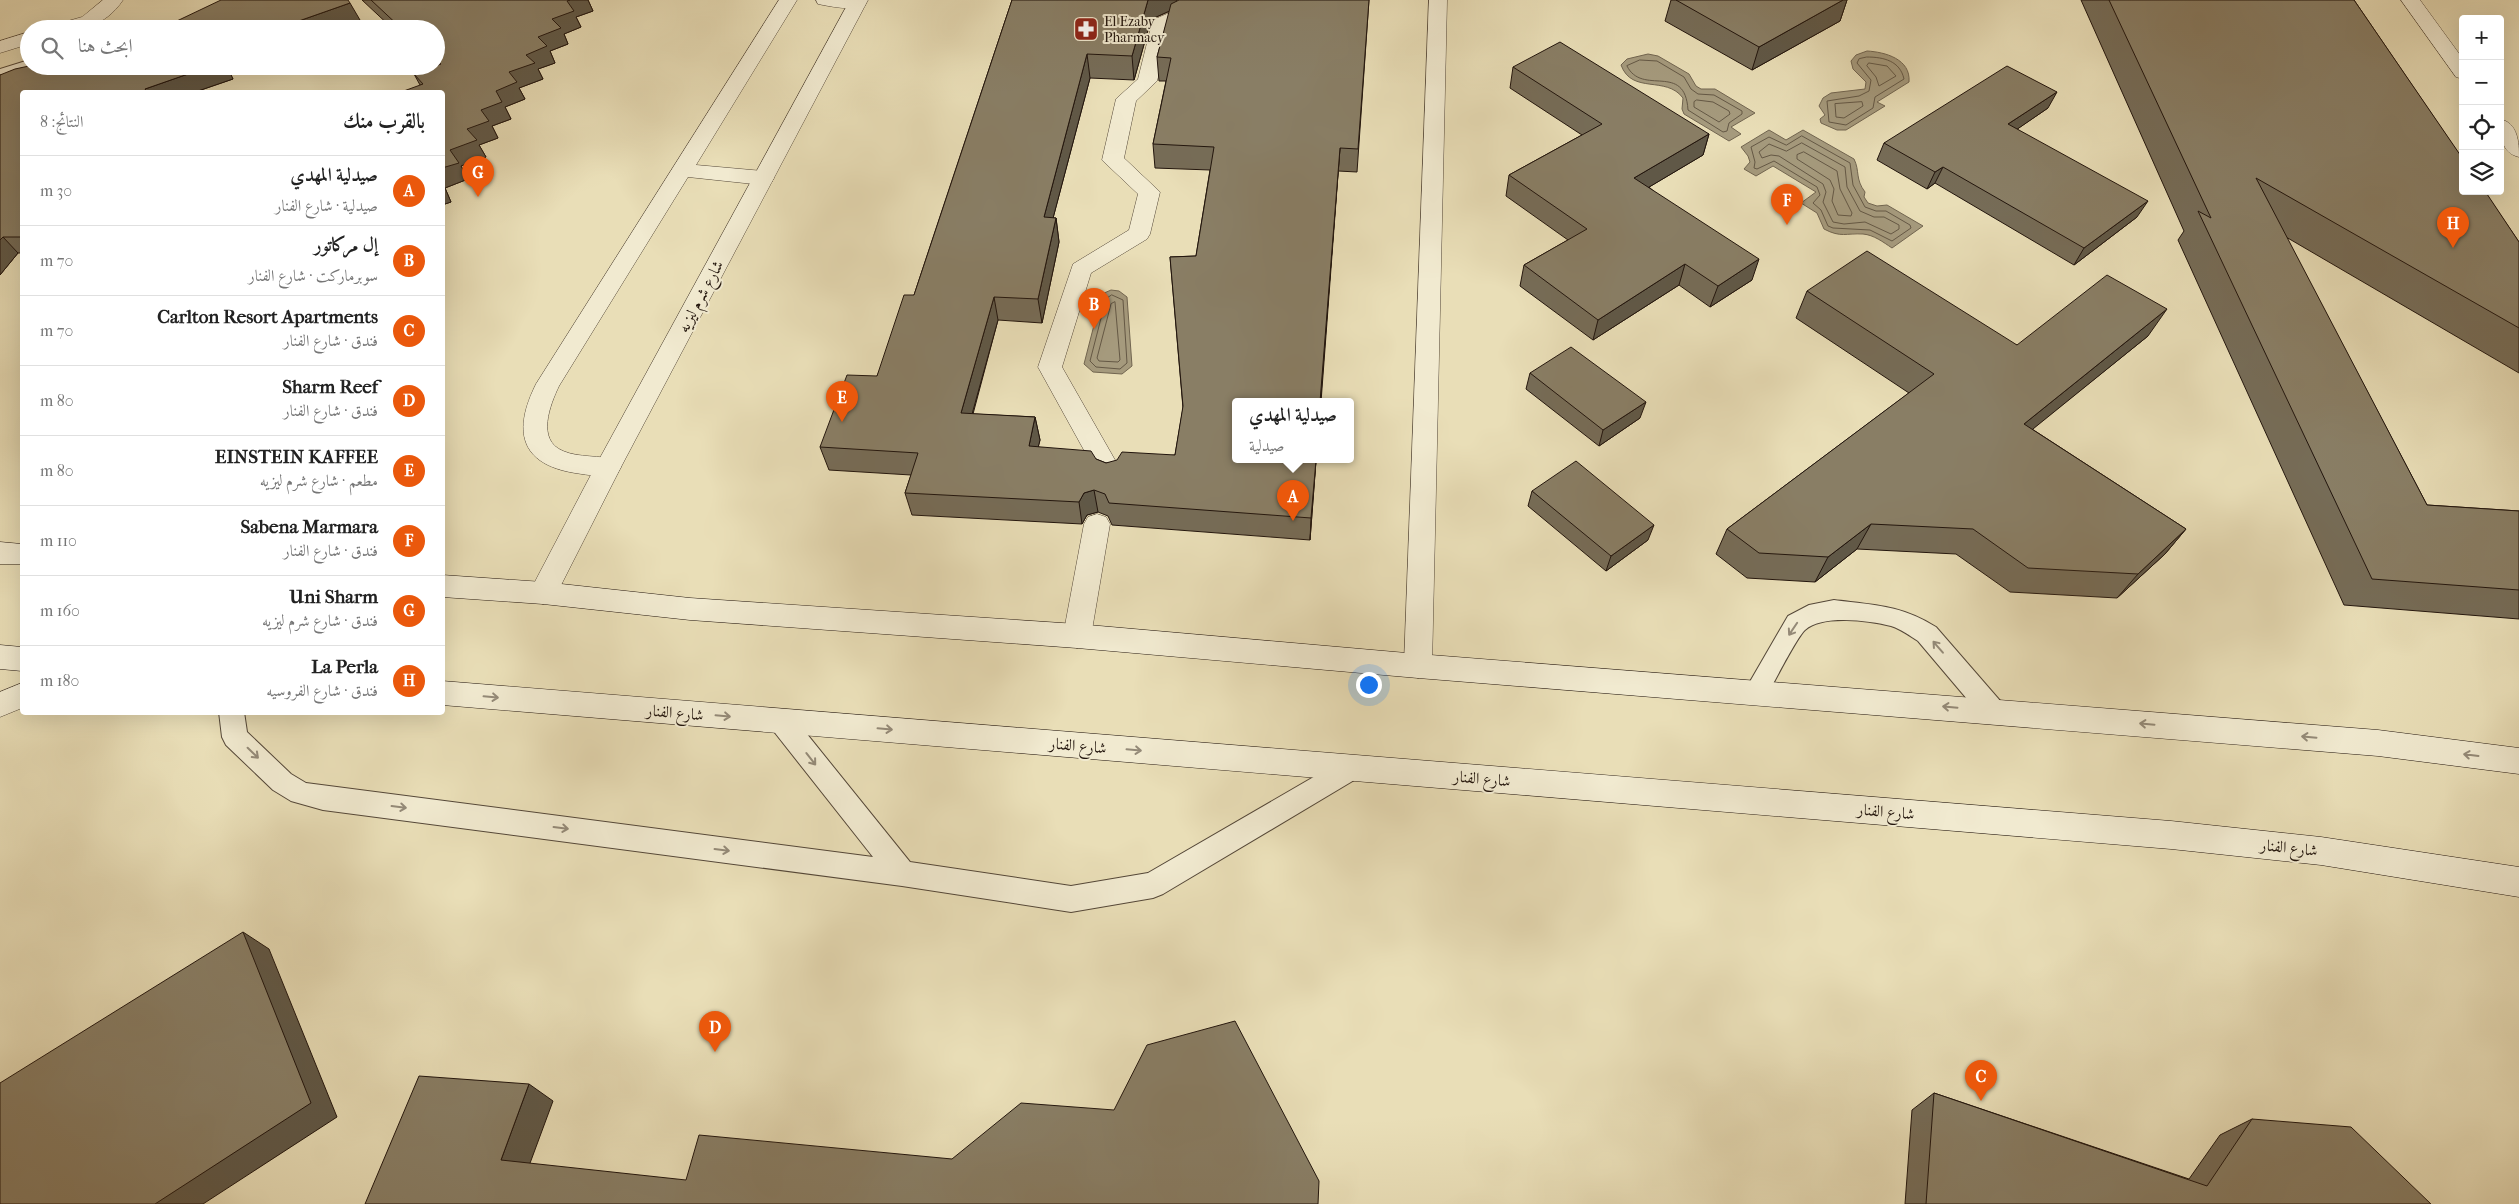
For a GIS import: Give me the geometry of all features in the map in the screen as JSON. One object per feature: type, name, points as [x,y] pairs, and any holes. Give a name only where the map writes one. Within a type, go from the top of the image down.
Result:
[{"type":"street","points":[[95,20],[114,0]]},
{"type":"street","points":[[608,467],[555,459],[542,450],[535,435],[536,407],[548,384],[788,0]]},
{"type":"street","points":[[825,0],[858,1]]},
{"type":"street","points":[[1110,474],[1050,367],[1081,269],[1139,234],[1149,192],[1113,160],[1126,99],[1147,81],[1162,23],[1185,13],[1188,0]]},
{"type":"street","points":[[1418,666],[1438,0]]},
{"type":"street","points":[[2410,0],[2459,67]]},
{"type":"street","name":"شارع شرم ليزيه","points":[[543,593],[608,467],[858,1]]},
{"type":"street","points":[[0,46],[20,40]]},
{"type":"street","points":[[2504,130],[2519,151]]},
{"type":"street","points":[[681,170],[763,178]]},
{"type":"street","points":[[1077,636],[1097,524]]},
{"type":"street","points":[[0,553],[20,554]]},
{"type":"street","points":[[445,586],[543,593],[690,609],[1077,636],[1418,666],[1993,710],[2378,743],[2519,761]]},
{"type":"street","points":[[0,657],[20,659]]},
{"type":"street","name":"شارع الفنار","points":[[445,693],[2171,835],[2321,851],[2519,882]]},
{"type":"street","points":[[0,706],[20,696]]},
{"type":"lane","points":[[0,74],[20,68]]},
{"type":"lane","points":[[1756,692],[1796,623],[1817,612],[1834,610],[1895,617],[1913,625],[1927,634],[1993,710]]},
{"type":"lane","points":[[231,715],[235,737],[282,782],[300,793],[323,798],[902,873],[1071,899],[1153,885],[1352,768]]},
{"type":"lane","points":[[781,720],[902,873]]},
{"type":"water","points":[[1867,51],[1896,58],[1906,68],[1909,74],[1909,82],[1877,102],[1885,106],[1846,130],[1837,130],[1821,123],[1820,119],[1825,115],[1819,106],[1823,98],[1831,93],[1865,89],[1866,82],[1853,69],[1851,61],[1856,55]]},
{"type":"water","points":[[1648,54],[1658,56],[1689,74],[1696,86],[1701,89],[1715,89],[1755,113],[1731,127],[1741,134],[1729,141],[1684,114],[1682,109],[1683,98],[1676,91],[1668,87],[1641,83],[1633,80],[1626,74],[1621,65],[1627,59]]},
{"type":"water","points":[[1769,130],[1786,140],[1803,130],[1854,159],[1860,183],[1865,192],[1864,197],[1868,203],[1877,206],[1887,205],[1923,226],[1892,248],[1871,236],[1839,234],[1824,229],[1817,213],[1801,203],[1816,192],[1773,166],[1756,176],[1744,169],[1750,162],[1741,147]]},
{"type":"water","points":[[1111,290],[1119,291],[1127,297],[1132,366],[1122,374],[1093,372],[1084,364],[1102,294]]},
{"type":"building","points":[[221,0],[348,0],[350,3],[302,20],[179,20]]},
{"type":"building","points":[[371,0],[570,0],[567,1],[574,11],[552,19],[561,28],[538,37],[547,46],[526,55],[535,63],[509,72],[517,82],[496,91],[502,102],[481,110],[489,121],[467,129],[477,140],[450,150],[459,163],[445,167],[445,90],[406,90],[423,84],[415,75],[445,75],[445,20],[392,20]]},
{"type":"building","points":[[1012,0],[1148,0],[1132,56],[1087,54],[1044,217],[1056,218],[1038,299],[994,297],[961,413],[1035,417],[1029,446],[1091,451],[1096,459],[1106,463],[1117,460],[1122,452],[1175,455],[1183,406],[1170,257],[1196,256],[1214,147],[1153,144],[1171,58],[1157,57],[1171,4],[1179,0],[1369,0],[1358,149],[1340,148],[1320,398],[1232,398],[1232,463],[1316,463],[1311,518],[1109,503],[1105,494],[1094,490],[1084,493],[1079,502],[905,493],[918,453],[820,447],[847,375],[877,376],[904,295],[914,295]]},
{"type":"building","points":[[1676,0],[1843,0],[1759,47]]},
{"type":"building","points":[[2109,0],[2354,0],[2459,153],[2459,195],[2488,195],[2519,242],[2519,328],[2256,178],[2427,505],[2519,511],[2519,590],[2372,579],[2198,211],[2211,218]]},
{"type":"building","points":[[1560,42],[1709,134],[1634,178],[1759,259],[1718,286],[1685,264],[1598,320],[1524,265],[1587,229],[1509,175],[1602,124],[1513,67]]},
{"type":"building","points":[[2007,66],[2057,92],[2008,124],[2148,201],[2084,248],[1943,167],[1935,172],[1884,143]]},
{"type":"building","points":[[20,68],[20,75],[185,75],[146,90],[20,90],[20,237],[3,237],[0,240],[0,75]]},
{"type":"building","points":[[1867,251],[2017,345],[2107,275],[2167,309],[2024,424],[2186,529],[2138,574],[2028,568],[1973,529],[1871,524],[1828,557],[1759,553],[1727,529],[1934,374],[1807,291]]},
{"type":"building","points":[[1571,347],[1646,402],[1603,430],[1530,373]]},
{"type":"building","points":[[1576,461],[1654,525],[1611,556],[1532,491]]},
{"type":"building","points":[[243,932],[311,1103],[155,1204],[0,1204],[0,1083]]},
{"type":"building","points":[[1235,1021],[1319,1181],[1318,1204],[365,1204],[419,1076],[529,1084],[501,1160],[686,1180],[699,1135],[952,1159],[1021,1103],[1114,1110],[1147,1045]]},
{"type":"building","points":[[1934,1093],[2207,1186],[2252,1119],[2351,1127],[2431,1204],[1926,1204]]},
{"type":"place","name":"El Ezaby Pharmacy","points":[[1086,29]]},
{"type":"place","name":"Uni Sharm","points":[[478,197]]},
{"type":"place","name":"Sabena Marmara","points":[[1787,225]]},
{"type":"place","name":"La Perla","points":[[2453,248]]},
{"type":"place","name":"إل مركاتور","points":[[1094,329]]},
{"type":"place","name":"EINSTEIN KAFFEE","points":[[842,422]]},
{"type":"place","name":"صيدلية المهدي","points":[[1293,521]]},
{"type":"place","name":"Sharm Reef","points":[[715,1052]]},
{"type":"place","name":"Carlton Resort Apartments","points":[[1981,1101]]}]
